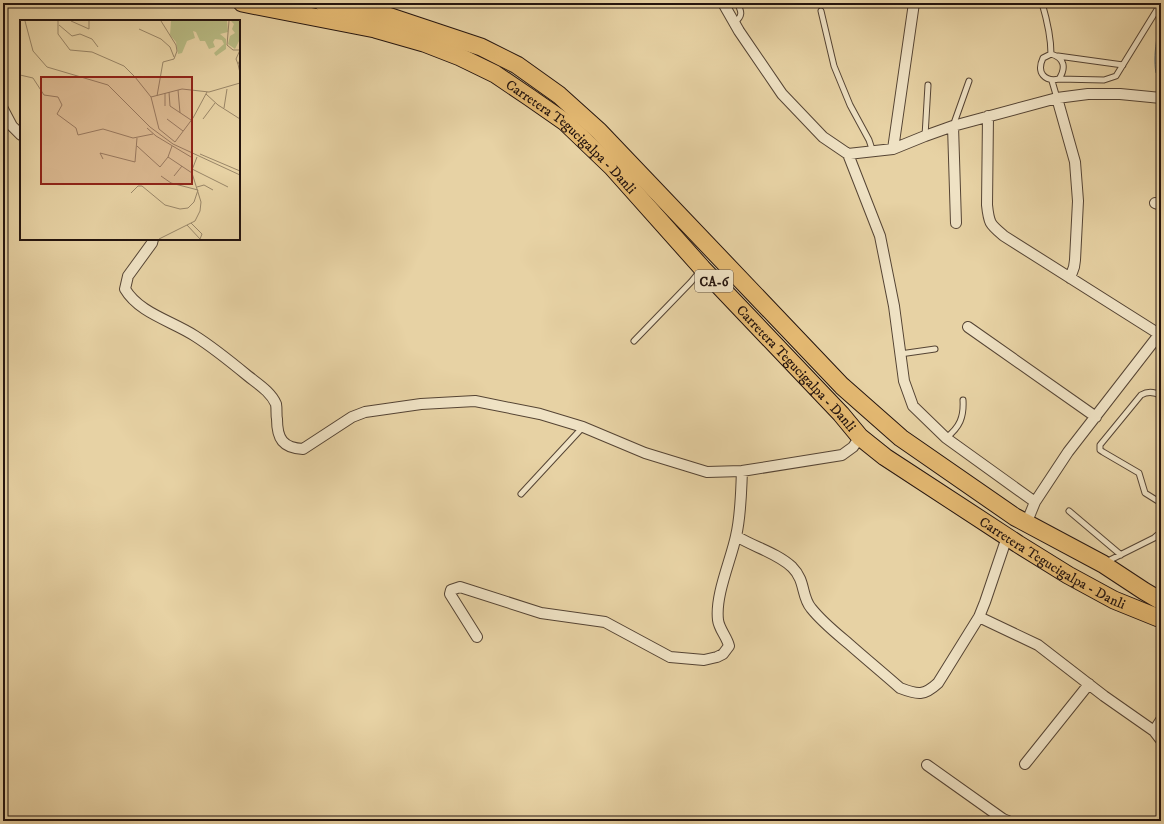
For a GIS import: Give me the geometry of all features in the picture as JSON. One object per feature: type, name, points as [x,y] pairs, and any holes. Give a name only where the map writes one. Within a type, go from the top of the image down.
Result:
[{"type":"highway","name":"Carretera Tegucigalpa - Danli","points":[[242,3],[375,29],[424,43],[495,74],[565,122],[612,167],[702,268],[841,414],[860,437],[885,457],[1068,575],[1116,601],[1161,619]]},
{"type":"highway","name":"Carretera Tegucigalpa - Danli","points":[[323,3],[382,14],[482,47],[517,65],[560,95],[609,142],[842,386],[901,438],[1026,524],[1103,564],[1161,601]]},
{"type":"highway","points":[[860,437],[867,439],[876,434],[878,417]]},
{"type":"highway","points":[[885,457],[884,447],[888,439],[892,436],[901,438]]},
{"type":"highway","points":[[1088,586],[1097,585],[1104,578],[1103,564]]},
{"type":"highway","points":[[1116,601],[1114,596],[1116,588],[1123,582],[1130,581]]},
{"type":"street","points":[[723,3],[734,23],[782,94],[823,137],[848,154],[880,236],[894,306],[904,380],[913,406],[946,438],[1035,502]]},
{"type":"street","points":[[893,149],[914,3]]},
{"type":"street","points":[[848,154],[893,149],[953,126],[1057,98],[1088,94],[1120,94],[1161,98]]},
{"type":"street","points":[[1057,98],[1075,162],[1078,201],[1075,260],[1070,278]]},
{"type":"street","points":[[3,109],[12,126],[20,134]]},
{"type":"street","points":[[988,116],[987,205],[988,217],[991,224],[1004,236],[1160,333],[1068,452],[1035,502],[1026,524]]},
{"type":"street","points":[[953,126],[956,223]]},
{"type":"street","points":[[153,240],[128,276],[125,289],[130,299],[194,335],[222,354],[269,394],[276,406],[277,426],[280,439],[286,445],[294,448],[303,449],[352,418],[365,412],[421,404],[475,401],[540,414],[583,427],[645,453],[707,472],[742,471],[842,455],[853,447],[860,437]]},
{"type":"street","points":[[968,327],[1096,417]]},
{"type":"street","points":[[477,637],[450,594],[451,590],[455,588],[460,587],[541,613],[605,622],[670,656],[704,660],[723,654],[729,646],[718,621],[718,612],[721,589],[739,521],[742,471]]},
{"type":"street","points":[[736,536],[783,559],[798,574],[810,607],[825,624],[900,688],[915,693],[924,693],[929,691],[938,683],[979,617],[1007,537]]},
{"type":"street","points":[[979,617],[1038,645],[1154,731],[1161,740]]},
{"type":"street","points":[[1025,764],[1089,684]]},
{"type":"street","points":[[1154,731],[1161,720]]},
{"type":"street","points":[[927,765],[1008,821]]},
{"type":"lane","points":[[734,23],[740,19],[741,11],[737,3]]},
{"type":"lane","points":[[1042,3],[1048,22],[1051,54]]},
{"type":"lane","points":[[1123,65],[1051,54],[1043,58],[1040,68],[1045,78],[1052,81],[1060,79],[1104,80],[1116,76],[1123,65],[1127,57],[1161,3]]},
{"type":"lane","points":[[821,11],[834,66],[850,105],[869,140],[873,152]]},
{"type":"lane","points":[[1058,56],[1062,61],[1063,66],[1063,74],[1060,79]]},
{"type":"lane","points":[[953,126],[968,81]]},
{"type":"lane","points":[[1052,81],[1057,98]]},
{"type":"lane","points":[[925,136],[928,85]]},
{"type":"lane","points":[[634,341],[691,282],[702,268]]},
{"type":"lane","points":[[900,354],[935,349]]},
{"type":"lane","points":[[1161,396],[1157,393],[1146,392],[1141,395],[1100,445],[1100,450],[1139,473],[1145,493],[1161,503]]},
{"type":"lane","points":[[946,438],[962,418],[964,412],[963,400]]},
{"type":"lane","points":[[521,494],[583,427]]},
{"type":"lane","points":[[1069,511],[1121,555]]},
{"type":"lane","points":[[1103,564],[1154,538],[1161,532]]},
{"type":"water","points":[[1161,35],[1161,75],[1156,73],[1155,51],[1157,38]]}]
